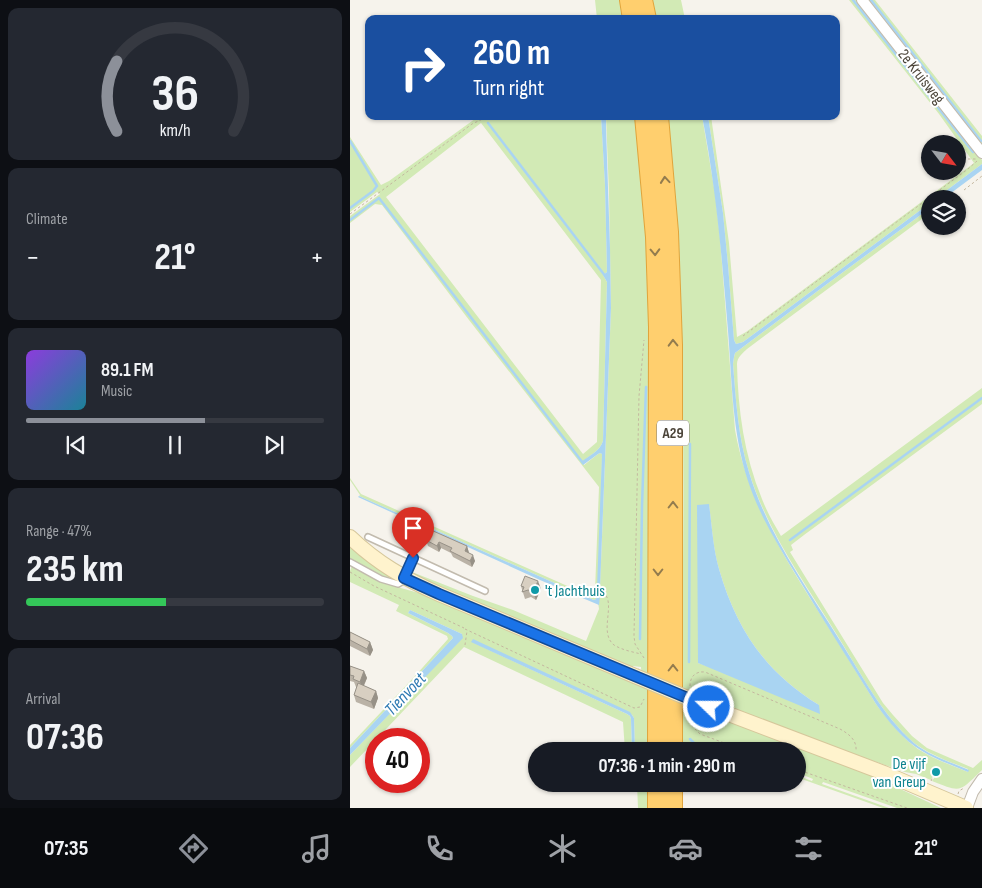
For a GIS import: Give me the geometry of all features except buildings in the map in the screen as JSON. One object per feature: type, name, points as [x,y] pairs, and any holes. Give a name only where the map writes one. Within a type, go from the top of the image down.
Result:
[{"type":"highway","points":[[629,0],[631,15]]},
{"type":"highway","points":[[644,0],[646,15]]},
{"type":"highway","name":"A29","points":[[644,120],[655,237],[658,327],[657,742]]},
{"type":"highway","name":"A29","points":[[659,120],[669,232],[673,345],[673,742]]},
{"type":"highway","points":[[657,792],[657,808]]},
{"type":"highway","points":[[673,792],[673,808]]},
{"type":"street","name":"2e Kruisweg","points":[[862,0],[980,156]]},
{"type":"street","points":[[350,537],[375,559],[404,578],[439,594],[729,715],[884,773],[966,808],[974,790],[982,779]]},
{"type":"lane","points":[[368,537],[485,591]]},
{"type":"lane","points":[[350,562],[394,584],[401,583],[413,558]]},
{"type":"path","points":[[350,214],[472,124],[480,120]]},
{"type":"path","points":[[743,336],[968,169],[980,156]]},
{"type":"path","points":[[964,190],[982,176]]},
{"type":"path","points":[[644,340],[639,396],[634,636],[635,644],[644,660]]},
{"type":"path","points":[[350,572],[374,586],[634,708],[640,707],[645,696]]},
{"type":"path","points":[[593,591],[603,592],[607,596],[607,630],[610,639],[620,648],[641,654]]},
{"type":"path","points":[[465,628],[467,631],[466,645]]},
{"type":"path","points":[[806,773],[907,808]]},
{"type":"path","points":[[931,782],[936,773]]},
{"type":"green space","points":[[595,0],[621,0],[623,15],[597,15]]},
{"type":"green space","points":[[652,0],[681,0],[684,15],[654,15]]},
{"type":"green space","points":[[849,0],[859,0],[963,135],[954,135]]},
{"type":"green space","points":[[864,0],[875,0],[982,136],[982,150]]},
{"type":"green space","points":[[473,120],[601,120],[607,272],[603,275],[607,282],[603,441],[597,450],[582,462],[584,465],[598,454],[602,454],[600,588],[611,308],[606,120],[637,120],[645,205],[650,308],[650,742],[635,742],[634,718],[632,715],[472,642],[627,714],[631,719],[632,742],[624,742],[623,722],[464,647],[387,728],[376,728],[462,638],[462,634],[410,610],[408,613],[448,633],[453,638],[369,728],[366,728],[448,639],[447,636],[396,611],[399,605],[350,582],[352,566],[390,585],[426,595],[642,685],[641,667],[633,666],[633,669],[435,586],[412,574],[412,572],[513,610],[586,641],[599,609],[597,595],[594,600],[359,496],[350,480],[350,478],[361,494],[592,597],[595,591],[599,487],[382,205],[375,204],[350,223],[350,216],[380,194],[377,192],[350,212],[350,137],[381,185]],"holes":[[[481,123],[601,280],[597,442],[583,454],[386,197]]]},
{"type":"green space","points":[[668,120],[703,120],[715,193],[720,238],[735,430],[740,455],[756,500],[789,564],[885,716],[900,734],[918,749],[936,759],[968,772],[968,769],[940,758],[914,743],[891,719],[872,692],[776,536],[766,515],[745,459],[736,405],[733,364],[735,353],[921,215],[921,220],[742,354],[737,364],[739,398],[746,449],[751,466],[764,504],[781,536],[982,388],[982,404],[791,545],[793,550],[790,552],[883,703],[912,736],[927,748],[973,768],[982,760],[982,770],[969,783],[955,789],[932,781],[939,771],[935,769],[931,780],[811,739],[696,708],[785,742],[681,742],[682,354],[675,195]],"holes":[[[698,505],[709,505],[717,561],[734,611],[756,648],[783,679],[819,705],[698,663]]]},
{"type":"green space","points":[[709,120],[712,120],[729,243],[737,337],[921,202],[921,210],[743,342],[736,344],[734,340],[723,213]]},
{"type":"green space","points":[[966,139],[982,160],[982,164],[966,176],[966,169],[974,163],[966,152]]},
{"type":"green space","points":[[951,180],[961,180],[947,190],[938,190]]},
{"type":"green space","points":[[350,544],[395,580],[373,573],[350,558]]},
{"type":"green space","points":[[365,729],[365,732],[350,748],[350,745]]},
{"type":"green space","points":[[365,739],[365,751],[350,767],[350,755]]},
{"type":"green space","points":[[806,750],[866,773],[941,808],[897,808],[823,782],[822,784],[889,808],[883,808],[806,781],[806,779],[812,781],[813,779],[806,776]]},
{"type":"green space","points":[[637,792],[649,792],[648,808],[638,808]]},
{"type":"water","points":[[601,120],[606,120],[611,308],[600,588],[597,588],[602,454],[598,454],[583,465],[581,462],[597,450],[603,441],[607,282],[603,275],[607,272]]},
{"type":"water","points":[[703,120],[709,120],[723,213],[734,340],[736,344],[743,342],[921,210],[921,215],[735,353],[733,364],[736,405],[745,459],[766,516],[788,558],[873,694],[892,720],[920,748],[969,770],[968,772],[915,747],[896,730],[876,704],[817,610],[784,555],[753,494],[743,463],[736,425],[718,223]]},
{"type":"water","points":[[982,164],[982,170],[955,190],[947,190],[961,180],[966,180],[966,176]]},
{"type":"water","points":[[359,496],[594,600],[597,595],[600,596],[599,605],[540,580]]},
{"type":"water","points":[[709,504],[719,569],[734,611],[744,630],[756,648],[783,679],[819,705],[820,714],[698,663],[697,505]]},
{"type":"water","name":"Tienvoet","points":[[410,610],[462,634],[463,638],[376,728],[369,728],[453,638],[448,633],[408,613]]},
{"type":"water","points":[[473,639],[630,712],[634,718],[635,742],[632,742],[631,719],[627,714],[471,642]]},
{"type":"water","points":[[365,732],[365,739],[350,755],[350,748]]},
{"type":"waterway","points":[[853,0],[973,152]]},
{"type":"waterway","points":[[871,0],[981,141]]},
{"type":"waterway","points":[[488,123],[606,277]]},
{"type":"waterway","points":[[350,141],[377,186],[350,208]]},
{"type":"waterway","points":[[379,198],[583,463]]},
{"type":"waterway","points":[[350,220],[379,198]]},
{"type":"waterway","points":[[640,639],[646,387]]},
{"type":"waterway","points":[[790,540],[982,398]]},
{"type":"waterway","points":[[689,662],[690,444]]},
{"type":"waterway","points":[[690,739],[693,742]]},
{"type":"place","name":"'t Jachthuis","points":[[535,590]]},
{"type":"place","name":"De vijf van Greup","points":[[936,772]]},
{"type":"route","points":[[413,558],[404,578],[709,707]]}]
